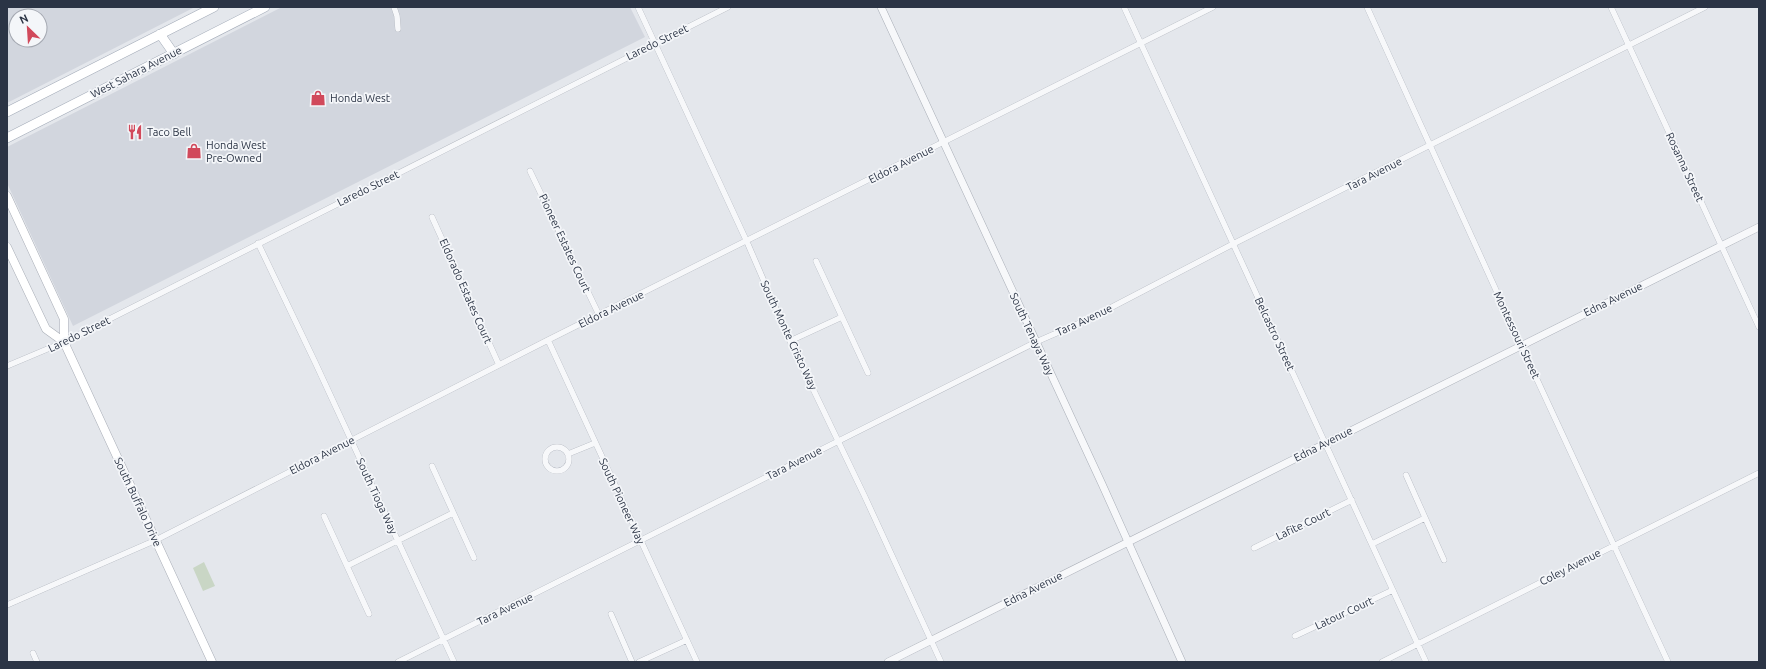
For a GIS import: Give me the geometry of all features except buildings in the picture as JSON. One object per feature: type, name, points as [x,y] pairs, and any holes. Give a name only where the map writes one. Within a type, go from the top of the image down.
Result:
[{"type":"main road","name":"West Sahara Avenue","points":[[7,112],[212,7]]},
{"type":"main road","name":"West Sahara Avenue","points":[[7,138],[265,7]]},
{"type":"main road","points":[[160,34],[174,54]]},
{"type":"main road","name":"South Buffalo Drive","points":[[7,196],[64,319],[64,342],[212,662]]},
{"type":"main road","name":"South Buffalo Drive","points":[[7,247],[46,329],[64,342]]},
{"type":"street","points":[[394,7],[397,16],[398,29]]},
{"type":"street","name":"South Monte Cristo Way","points":[[638,7],[747,242],[790,341],[941,662]]},
{"type":"street","name":"Laredo Street","points":[[7,366],[64,342],[728,7]]},
{"type":"street","name":"South Tenaya Way","points":[[881,7],[1128,541],[1182,662]]},
{"type":"street","name":"Belcastro Street","points":[[1124,7],[1426,662]]},
{"type":"street","name":"Eldora Avenue","points":[[7,605],[156,540],[548,340],[747,242],[1213,7]]},
{"type":"street","name":"Montessouri Street","points":[[1367,7],[1431,144],[1520,345],[1668,662]]},
{"type":"street","name":"Rosanna Street","points":[[1611,7],[1759,328]]},
{"type":"street","name":"Tara Avenue","points":[[398,662],[1036,342],[1091,318],[1233,244],[1705,7]]},
{"type":"street","name":"Pioneer Estates Court","points":[[530,171],[599,315]]},
{"type":"street","name":"Eldorado Estates Court","points":[[432,217],[499,365]]},
{"type":"street","name":"Edna Avenue","points":[[888,662],[1520,345],[1759,227]]},
{"type":"street","name":"South Tioga Way","points":[[258,243],[454,662]]},
{"type":"street","points":[[816,261],[868,373]]},
{"type":"street","points":[[790,341],[842,317]]},
{"type":"street","name":"South Pioneer Way","points":[[548,340],[697,662]]},
{"type":"street","points":[[568,454],[595,443]]},
{"type":"street","points":[[561,448],[568,454],[568,463],[562,470],[553,470],[547,464],[546,456],[552,449],[561,448]]},
{"type":"street","points":[[432,466],[474,558]]},
{"type":"street","name":"Coley Avenue","points":[[1382,662],[1759,474]]},
{"type":"street","points":[[1406,475],[1444,560]]},
{"type":"street","name":"Lafite Court","points":[[1254,548],[1352,500]]},
{"type":"street","points":[[347,566],[453,513]]},
{"type":"street","points":[[324,516],[369,614]]},
{"type":"street","points":[[1372,544],[1425,518]]},
{"type":"street","name":"Latour Court","points":[[1295,636],[1393,590]]},
{"type":"street","points":[[610,614],[632,662]]},
{"type":"street","points":[[639,662],[687,640]]},
{"type":"street","points":[[33,653],[37,662]]},
{"type":"shaded area","points":[[7,7],[195,7],[7,103]]},
{"type":"shaded area","points":[[282,7],[630,7],[645,37],[73,326],[7,183],[7,147]]},
{"type":"green space","points":[[204,562],[215,586],[203,591],[193,568]]},
{"type":"place","name":"Honda West","points":[[318,98]]},
{"type":"place","name":"Taco Bell","points":[[135,132]]},
{"type":"place","name":"Honda West Pre-Owned","points":[[194,151]]}]
